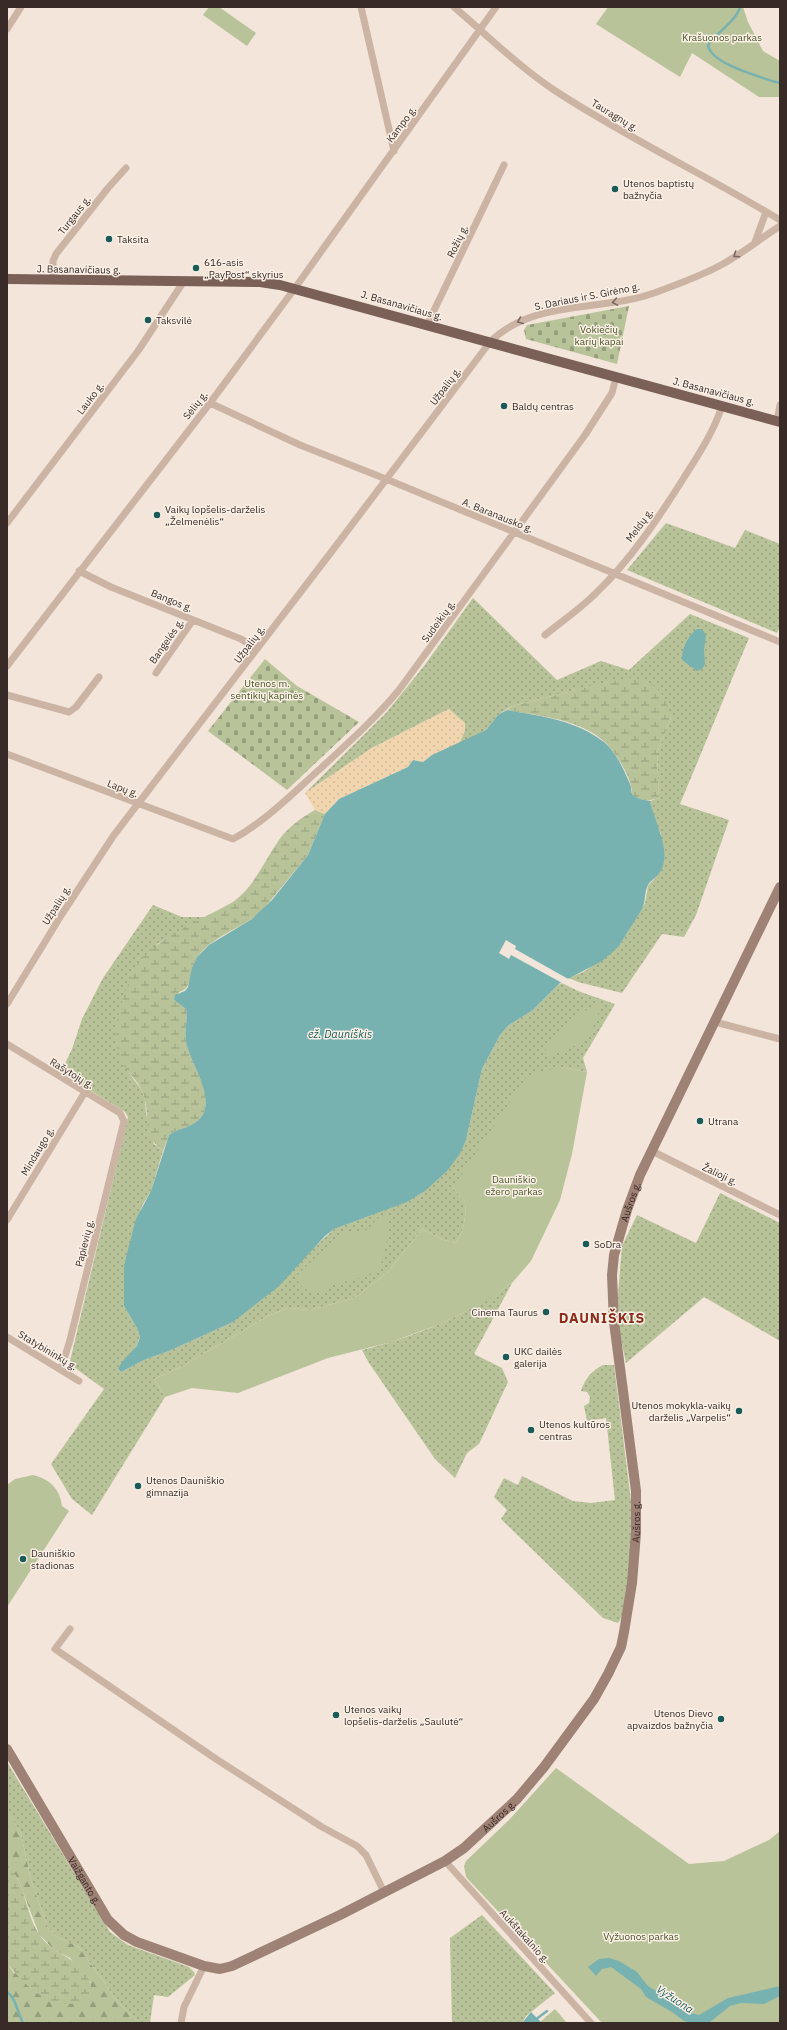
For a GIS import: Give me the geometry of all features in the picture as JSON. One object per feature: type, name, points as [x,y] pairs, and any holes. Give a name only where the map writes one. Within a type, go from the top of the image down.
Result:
[{"type":"main road","name":"J. Basanavičiaus g.","points":[[7,279],[260,282],[295,288],[778,421]]},
{"type":"street","points":[[7,29],[21,7]]},
{"type":"street","name":"Kampo g.","points":[[361,7],[394,151]]},
{"type":"street","name":"Tauragnų g.","points":[[454,7],[529,71],[572,101],[649,147],[780,220]]},
{"type":"street","name":"Kampo g.","points":[[394,151],[496,7]]},
{"type":"street","name":"Sėlių g.","points":[[7,666],[210,403],[394,151]]},
{"type":"street","name":"Rožių g.","points":[[427,325],[504,165]]},
{"type":"street","name":"Turgaus g.","points":[[53,280],[53,260],[56,254],[108,188],[126,168]]},
{"type":"street","points":[[755,242],[766,212]]},
{"type":"street","name":"S. Dariaus ir S. Girėno g.","points":[[490,342],[507,327],[534,316],[555,311],[637,298],[654,293],[722,265],[780,226]]},
{"type":"street","name":"Lauko g.","points":[[7,523],[138,351],[184,281]]},
{"type":"street","name":"Užpalių g.","points":[[7,1004],[92,868],[138,804],[490,342]]},
{"type":"street","name":"Sudeikių g.","points":[[233,839],[250,830],[284,802],[389,702],[420,663],[513,532],[585,436],[612,393],[616,377]]},
{"type":"street","name":"A. Baranausko g.","points":[[210,403],[300,446],[386,479],[780,642]]},
{"type":"street","points":[[778,421],[780,405]]},
{"type":"street","name":"Meldų g.","points":[[545,634],[594,595],[615,574],[664,509],[699,453],[722,406]]},
{"type":"street","name":"Bangos g.","points":[[80,571],[111,586],[241,639],[257,649]]},
{"type":"street","name":"Bangelės g.","points":[[156,673],[193,620]]},
{"type":"street","points":[[7,695],[69,712],[76,707],[99,677]]},
{"type":"street","name":"Lapų g.","points":[[7,754],[233,839]]},
{"type":"street","name":"Aušros g.","points":[[204,1966],[220,1969],[232,1966],[340,1915],[445,1861],[484,1831],[517,1799],[544,1767],[594,1699],[621,1647],[633,1569],[636,1533],[636,1491],[617,1357],[612,1275],[614,1255],[627,1210],[652,1151],[780,887]]},
{"type":"street","points":[[715,1022],[780,1039]]},
{"type":"street","name":"Rašytojų g.","points":[[7,1044],[120,1113],[124,1121]]},
{"type":"street","name":"Mindaugo g.","points":[[7,1220],[85,1092]]},
{"type":"street","name":"Papievių g.","points":[[61,1369],[72,1332],[124,1121]]},
{"type":"street","name":"Žalioji g.","points":[[652,1151],[780,1215]]},
{"type":"street","name":"Statybininkų g.","points":[[7,1337],[79,1381]]},
{"type":"street","points":[[70,1629],[55,1649],[216,1759],[322,1827],[358,1846],[366,1855],[384,1892]]},
{"type":"street","name":"Vaižganto g.","points":[[7,1749],[108,1920],[124,1935],[137,1942],[204,1966]]},
{"type":"street","name":"Aukštakalnio g.","points":[[445,1861],[590,2023]]},
{"type":"street","points":[[181,2023],[184,2006],[204,1966]]},
{"type":"green space","points":[[209,7],[219,7],[256,33],[247,46],[203,15]]},
{"type":"green space","name":"Krašuonos parkas","points":[[608,7],[743,7],[748,22],[763,51],[780,61],[780,97],[759,97],[692,53],[680,77],[596,24]]},
{"type":"green space","name":"Vokiečių karių kapai","points":[[629,306],[617,364],[526,339],[524,330],[527,325]]},
{"type":"green space","points":[[666,523],[735,548],[745,530],[780,544],[780,627],[777,633],[627,570]]},
{"type":"green space","points":[[473,598],[557,680],[601,661],[629,670],[690,614],[749,638],[680,804],[729,820],[696,915],[684,937],[662,934],[622,993],[578,982],[569,978],[585,971],[619,946],[645,903],[648,886],[660,872],[661,834],[653,817],[650,801],[659,798],[657,753],[671,718],[651,684],[637,679],[613,681],[512,706],[498,715],[486,730],[459,744],[465,730],[449,709],[372,748],[305,793],[386,713],[424,666]]},
{"type":"green space","name":"Utenos m. sentikių kapinės","points":[[265,659],[297,686],[359,722],[287,790],[208,731]]},
{"type":"green space","points":[[628,678],[641,679],[652,684],[661,693],[668,706],[671,718],[657,753],[659,798],[656,799],[644,800],[634,796],[627,775],[621,764],[607,744],[597,736],[585,729],[560,720],[507,710],[512,706]]},
{"type":"green space","points":[[315,810],[325,814],[308,855],[261,912],[204,949],[195,961],[187,987],[179,992],[174,1000],[186,1009],[186,1042],[202,1084],[206,1105],[203,1114],[196,1122],[169,1135],[163,1151],[155,1144],[148,1130],[145,1100],[142,1091],[122,1063],[118,1051],[116,1030],[118,1016],[132,974],[145,955],[168,937],[233,902],[241,896],[259,873],[286,831],[295,823]]},
{"type":"green space","points":[[153,905],[182,917],[206,917],[157,944],[129,1073],[141,1089],[145,1099],[146,1114],[154,1144],[163,1151],[151,1191],[142,1206],[124,1265],[124,1306],[140,1336],[137,1346],[118,1369],[121,1372],[146,1359],[169,1351],[233,1322],[334,1229],[406,1202],[425,1191],[466,1140],[482,1069],[500,1035],[509,1025],[533,1010],[558,985],[562,983],[578,991],[615,1004],[583,1058],[587,1072],[560,1067],[453,1188],[466,1203],[463,1229],[455,1243],[444,1240],[422,1229],[388,1272],[354,1298],[310,1310],[288,1308],[268,1316],[181,1367],[154,1379],[165,1397],[92,1515],[72,1499],[51,1464],[104,1389],[71,1365],[70,1361],[128,1117],[125,1112],[61,1072],[72,1049],[82,1019],[103,978]]},
{"type":"green space","points":[[601,1002],[594,1025],[589,1034],[582,1041],[565,1051],[542,1057],[552,1041],[567,1025],[584,1012]]},
{"type":"green space","name":"Dauniškio ežero parkas","points":[[560,1067],[587,1072],[572,1154],[560,1200],[531,1261],[512,1283],[485,1302],[440,1324],[391,1342],[328,1358],[238,1393],[192,1388],[165,1397],[154,1379],[181,1367],[268,1316],[288,1308],[310,1310],[354,1298],[388,1272],[422,1229],[444,1240],[455,1243],[463,1229],[466,1203],[453,1188],[527,1076]]},
{"type":"green space","points":[[720,1193],[780,1223],[780,1341],[704,1297],[626,1363],[619,1330],[618,1294],[622,1246],[637,1215],[696,1243]]},
{"type":"green space","points":[[380,1216],[389,1217],[386,1248],[383,1260],[375,1270],[363,1277],[336,1284],[320,1292],[307,1290],[301,1286],[296,1276],[340,1234],[367,1230]]},
{"type":"green space","points":[[512,1283],[474,1354],[502,1368],[508,1382],[479,1444],[467,1453],[455,1478],[435,1459],[369,1363],[362,1350],[422,1331],[459,1315]]},
{"type":"green space","points":[[603,1365],[614,1365],[631,1501],[629,1583],[623,1614],[618,1623],[603,1618],[501,1519],[507,1510],[494,1497],[504,1478],[518,1485],[522,1476],[573,1501],[591,1503],[615,1500],[606,1418],[587,1421],[584,1406],[589,1403],[590,1397],[587,1392],[581,1391],[589,1376]]},
{"type":"green space","name":"Dauniškio stadionas","points":[[33,1475],[44,1479],[53,1486],[59,1495],[62,1506],[69,1511],[7,1607],[7,1485],[15,1479]]},
{"type":"green space","points":[[7,1762],[110,1932],[128,1945],[189,1967],[194,1972],[195,1975],[168,1997],[154,1995],[150,2023],[139,2023],[117,2001],[79,1947],[57,1937],[48,1928],[31,1880],[21,1834],[7,1813]]},
{"type":"green space","name":"Vyžuonos parkas","points":[[556,1768],[689,1864],[724,1861],[769,1840],[780,1831],[780,2023],[602,2023],[466,1877],[464,1866],[466,1861],[510,1819]]},
{"type":"green space","points":[[7,1813],[11,1816],[21,1834],[31,1880],[48,1928],[57,1937],[79,1947],[117,2001],[139,2023],[7,2023],[7,1963],[14,1973],[91,1983],[70,1958],[53,1949],[39,1934],[18,1879],[7,1864]]},
{"type":"green space","points":[[7,1864],[18,1880],[34,1926],[39,1934],[45,1942],[84,1971],[89,1980],[92,1991],[85,2001],[73,2004],[62,2004],[51,2001],[31,1989],[7,1963]]},
{"type":"green space","points":[[482,1915],[555,1993],[526,2016],[522,2023],[452,2023],[450,1938]]},
{"type":"green space","points":[[555,2009],[567,2023],[539,2023]]},
{"type":"sand","points":[[449,709],[465,723],[465,730],[459,744],[432,755],[423,762],[415,760],[408,767],[339,799],[325,814],[315,810],[305,793],[372,748]]},
{"type":"water","points":[[697,629],[702,629],[706,635],[704,650],[705,664],[702,669],[697,671],[682,660],[682,656],[686,643]]},
{"type":"water","name":"ež. Dauniškis","points":[[507,710],[558,720],[582,729],[604,742],[616,756],[631,785],[633,795],[650,801],[664,846],[664,856],[660,872],[648,885],[642,909],[619,946],[602,961],[560,983],[533,1010],[509,1025],[500,1035],[482,1069],[466,1140],[459,1155],[447,1171],[425,1191],[407,1202],[334,1229],[325,1236],[279,1286],[233,1322],[169,1351],[146,1359],[121,1372],[118,1369],[122,1362],[137,1346],[140,1337],[138,1330],[124,1306],[124,1265],[136,1219],[151,1191],[169,1135],[196,1122],[203,1114],[206,1105],[202,1084],[186,1042],[186,1009],[174,1000],[175,995],[185,991],[188,987],[192,968],[197,957],[209,945],[252,919],[272,900],[308,855],[325,814],[339,799],[408,767],[413,760],[423,762],[432,755],[486,730],[498,715]]},
{"type":"water","points":[[609,1958],[619,1961],[637,1972],[648,1986],[678,2004],[687,2012],[699,2015],[728,1998],[780,1986],[780,1996],[764,2004],[741,2003],[730,2006],[710,2022],[692,2023],[684,2021],[672,2012],[646,1997],[641,1989],[611,1967],[602,1969],[596,1976],[588,1967],[599,1959]]},
{"type":"water","points":[[531,2012],[541,2022],[522,2023]]},
{"type":"pier","points":[[506,940],[516,946],[515,949],[570,980],[564,984],[511,955],[509,959],[499,953]]},
{"type":"waterway","points":[[740,7],[736,16],[710,42],[708,46],[711,52],[718,58],[736,68],[780,83]]},
{"type":"waterway","points":[[7,1992],[13,1998],[23,2023]]},
{"type":"waterway","name":"Vyžuona","points":[[531,2023],[547,2011]]},
{"type":"place","name":"Utenos baptistų bažnyčia","points":[[615,189]]},
{"type":"place","name":"Taksita","points":[[109,239]]},
{"type":"place","name":"616-asis „PayPost“ skyrius","points":[[196,268]]},
{"type":"place","name":"Taksvilė","points":[[148,320]]},
{"type":"place","name":"Baldų centras","points":[[504,406]]},
{"type":"place","name":"Vaikų lopšelis-darželis „Želmenėlis“","points":[[157,515]]},
{"type":"place","name":"Utrana","points":[[700,1121]]},
{"type":"place","name":"SoDra","points":[[586,1244]]},
{"type":"place","name":"Cinema Taurus","points":[[546,1312]]},
{"type":"place","name":"UKC dailės galerija","points":[[506,1357]]},
{"type":"place","name":"Utenos mokykla-vaikų darželis „Varpelis“","points":[[739,1411]]},
{"type":"place","name":"Utenos kultūros centras","points":[[531,1430]]},
{"type":"place","name":"Utenos Dauniškio gimnazija","points":[[138,1486]]},
{"type":"place","name":"Dauniškio stadionas","points":[[23,1559]]},
{"type":"place","name":"Utenos vaikų lopšelis-darželis „Saulutė“","points":[[336,1715]]},
{"type":"place","name":"Utenos Dievo apvaizdos bažnyčia","points":[[721,1719]]},
{"type":"district","name":"DAUNIŠKIS","points":[[602,1318]]}]
